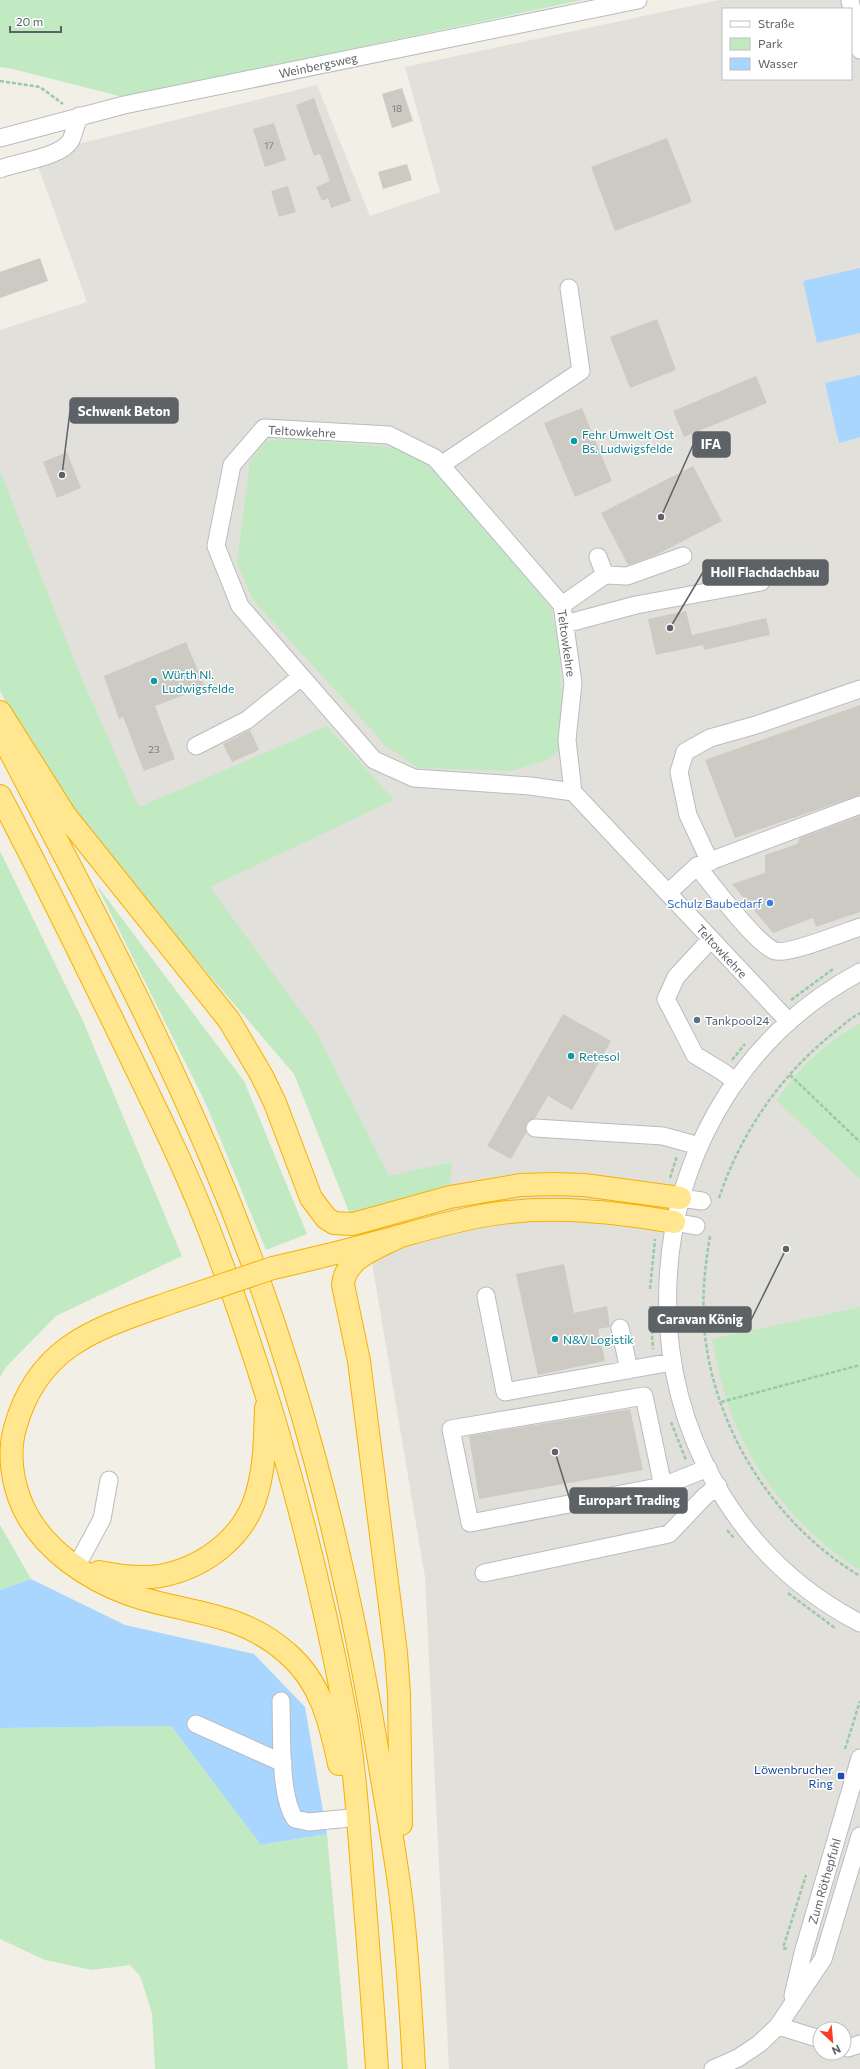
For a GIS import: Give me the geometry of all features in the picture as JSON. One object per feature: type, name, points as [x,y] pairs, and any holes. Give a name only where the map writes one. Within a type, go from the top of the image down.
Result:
[{"type":"highway","points":[[0,712],[65,815],[208,992],[246,1047],[275,1103],[305,1182],[319,1210],[334,1223],[343,1225],[353,1224],[450,1197],[521,1185],[584,1185],[672,1197]]},
{"type":"highway","points":[[0,732],[128,978],[173,1073],[214,1166],[244,1240],[275,1327],[324,1488],[348,1590],[367,1680],[401,1897]]},
{"type":"highway","points":[[0,796],[38,868],[166,1130],[208,1226],[267,1392],[286,1456],[319,1592],[344,1707],[357,1797],[377,2069]]},
{"type":"highway","points":[[363,1880],[326,1711],[308,1674],[287,1653],[265,1636],[240,1624],[213,1614],[131,1595],[76,1567],[48,1544],[27,1516],[20,1501],[12,1466],[14,1431],[18,1415],[26,1396],[35,1380],[48,1364],[78,1340],[112,1323],[306,1257],[493,1214],[529,1210],[588,1211],[666,1221]]},
{"type":"highway","points":[[306,1257],[392,1214]]},
{"type":"highway","points":[[400,1236],[354,1262],[344,1276],[343,1285],[359,1361],[396,1653],[400,1721],[401,1897],[414,2069]]},
{"type":"highway","points":[[76,1567],[120,1576],[159,1576],[181,1570],[203,1561],[222,1547],[238,1530],[257,1495],[264,1458],[267,1392]]},
{"type":"street","name":"Weinbergsweg","points":[[0,138],[124,105],[638,0]]},
{"type":"street","points":[[852,10],[860,50]]},
{"type":"street","points":[[0,169],[18,162],[47,158],[70,142],[79,116]]},
{"type":"street","points":[[441,465],[581,371],[569,288]]},
{"type":"street","name":"Teltowkehre","points":[[573,792],[530,786],[414,778],[374,760],[240,606],[216,546],[232,465],[264,428],[389,435],[435,458],[562,604],[573,683],[567,740],[573,792],[783,1017]]},
{"type":"street","points":[[562,604],[605,575],[627,576],[683,556]]},
{"type":"street","points":[[598,557],[605,575]]},
{"type":"street","points":[[565,624],[636,605],[761,582]]},
{"type":"street","points":[[196,746],[247,720],[301,677]]},
{"type":"street","points":[[860,689],[756,725],[710,738],[685,752],[679,772],[688,815],[703,864],[746,926],[764,944],[776,951],[790,950],[860,927]]},
{"type":"street","points":[[668,893],[703,864],[860,805]]},
{"type":"street","points":[[711,940],[676,977],[666,999],[695,1055],[729,1077]]},
{"type":"street","points":[[860,972],[815,1001],[783,1017],[760,1052],[729,1077],[714,1115],[691,1144],[672,1197],[666,1221],[668,1264],[666,1292],[667,1321],[664,1364],[686,1417],[700,1471],[718,1486],[741,1521],[775,1560],[809,1590],[860,1623]]},
{"type":"street","points":[[535,1128],[662,1136],[691,1144]]},
{"type":"street","points":[[672,1197],[710,1201]]},
{"type":"street","points":[[666,1221],[703,1228]]},
{"type":"street","points":[[486,1296],[505,1392],[664,1364]]},
{"type":"street","points":[[620,1328],[629,1370]]},
{"type":"street","points":[[663,1486],[644,1396],[451,1428],[470,1524],[663,1486],[700,1471]]},
{"type":"street","points":[[76,1567],[102,1519],[109,1480]]},
{"type":"street","points":[[484,1573],[669,1534],[705,1496],[718,1486]]},
{"type":"street","points":[[281,1702],[283,1763],[290,1810],[295,1819],[309,1822],[350,1818]]},
{"type":"street","points":[[196,1724],[283,1763]]},
{"type":"street","name":"Zum Röthepfuhl","points":[[791,2006],[803,1953],[860,1758]]},
{"type":"street","name":"Zum Röthepfuhl","points":[[713,2069],[738,2058],[759,2044],[778,2026],[822,1959],[860,1836]]},
{"type":"street","points":[[778,2026],[812,2037]]},
{"type":"path","points":[[0,81],[40,87],[79,116]]},
{"type":"path","points":[[783,1017],[801,991],[839,966]]},
{"type":"path","points":[[710,1201],[728,1172],[744,1138],[765,1105],[811,1051],[860,1013]]},
{"type":"path","points":[[729,1077],[749,1040]]},
{"type":"path","points":[[790,1075],[860,1142]]},
{"type":"path","points":[[672,1197],[691,1144]]},
{"type":"path","points":[[650,1296],[653,1251],[666,1221]]},
{"type":"path","points":[[703,1228],[704,1325],[712,1372],[721,1402],[734,1435],[750,1466],[777,1504],[813,1542],[860,1576]]},
{"type":"path","points":[[650,1303],[653,1348],[664,1364]]},
{"type":"path","points":[[721,1402],[860,1365]]},
{"type":"path","points":[[669,1418],[700,1471]]},
{"type":"path","points":[[726,1528],[736,1540]]},
{"type":"path","points":[[784,1590],[795,1600],[839,1630]]},
{"type":"shaded area","points":[[719,0],[860,0],[860,2069],[449,2069],[425,1577],[367,1233],[307,1074],[0,641],[0,330],[87,302],[34,155],[317,85],[370,216],[440,192],[405,67]]},
{"type":"green space","points":[[0,0],[583,0],[123,97],[0,67]]},
{"type":"green space","points":[[286,439],[393,447],[422,459],[444,482],[551,608],[559,646],[563,721],[559,750],[550,759],[511,771],[418,768],[387,747],[253,600],[237,562],[250,462],[265,441]]},
{"type":"green space","points":[[0,471],[78,670],[139,807],[327,726],[394,800],[210,887],[318,1035],[389,1176],[452,1162],[450,1184],[351,1217],[294,1074],[109,858],[29,747],[0,691]]},
{"type":"green space","points":[[0,851],[82,1019],[182,1256],[56,1316],[6,1367],[0,1377]]},
{"type":"green space","points":[[96,884],[244,1081],[307,1234],[266,1250],[206,1104]]},
{"type":"green space","points":[[860,1023],[860,1179],[776,1100],[805,1064],[836,1038]]},
{"type":"green space","points":[[860,1307],[860,1570],[839,1556],[802,1523],[784,1504],[755,1463],[743,1441],[729,1408],[712,1339]]},
{"type":"green space","points":[[0,1525],[31,1579],[0,1590]]},
{"type":"green space","points":[[171,1726],[261,1845],[327,1834],[348,2069],[155,2069],[152,2013],[140,1976],[130,1965],[92,1970],[45,1960],[0,1939],[0,1728]]},
{"type":"water","points":[[860,268],[860,333],[817,343],[803,281]]},
{"type":"water","points":[[860,375],[860,437],[839,443],[825,383]]},
{"type":"water","points":[[31,1579],[125,1625],[254,1654],[305,1707],[327,1834],[261,1845],[171,1726],[0,1728],[0,1590]]},
{"type":"building","points":[[402,88],[413,121],[392,128],[382,94]]},
{"type":"building","points":[[314,98],[351,201],[331,208],[328,198],[322,201],[316,187],[330,181],[320,154],[314,156],[296,105]]},
{"type":"building","points":[[274,123],[286,160],[265,167],[253,129]]},
{"type":"building","points":[[667,138],[692,202],[615,231],[591,167]]},
{"type":"building","points":[[407,164],[412,180],[383,189],[378,172]]},
{"type":"building","points":[[288,186],[296,212],[279,217],[271,191]]},
{"type":"building","points":[[40,258],[48,281],[0,298],[0,272]]},
{"type":"building","points":[[657,319],[676,370],[630,388],[610,337]]},
{"type":"building","points":[[756,376],[767,403],[684,437],[673,411]]},
{"type":"building","name":"Fehr Umwelt Ost Bs. Ludwigsfelde","points":[[582,408],[612,481],[575,497],[544,423]]},
{"type":"building","points":[[67,452],[81,488],[57,498],[43,462]]},
{"type":"building","points":[[693,466],[722,521],[656,555],[628,565],[601,513]]},
{"type":"building","points":[[686,611],[692,635],[766,618],[770,635],[704,650],[703,645],[656,655],[648,619]]},
{"type":"building","name":"Würth Nl. Ludwigsfelde","points":[[186,642],[205,687],[155,706],[175,759],[144,771],[123,717],[119,719],[104,676]]},
{"type":"building","points":[[860,705],[860,795],[735,838],[705,760]]},
{"type":"building","points":[[250,730],[259,750],[232,762],[223,744]]},
{"type":"building","points":[[860,816],[860,912],[816,927],[813,918],[773,933],[732,884],[765,873],[765,855],[797,844],[800,838]]},
{"type":"building","name":"Retesol","points":[[563,1014],[611,1041],[572,1110],[548,1096],[535,1118],[526,1123],[526,1133],[511,1159],[487,1146]]},
{"type":"building","name":"N&V Logistik","points":[[564,1264],[574,1313],[607,1306],[610,1327],[598,1329],[605,1361],[538,1375],[516,1274]]},
{"type":"building","points":[[630,1409],[643,1470],[479,1499],[469,1436]]},
{"type":"place","name":"Fehr Umwelt Ost Bs. Ludwigsfelde","points":[[574,441]]},
{"type":"place","name":"Schwenk Beton","points":[[62,475]]},
{"type":"place","name":"IFA","points":[[661,517]]},
{"type":"place","name":"Holl Flachdachbau","points":[[670,628]]},
{"type":"place","name":"Würth Nl. Ludwigsfelde","points":[[154,681]]},
{"type":"place","name":"Schulz Baubedarf","points":[[770,903]]},
{"type":"place","name":"Tankpool24","points":[[697,1020]]},
{"type":"place","name":"Retesol","points":[[571,1056]]},
{"type":"place","name":"Caravan König","points":[[786,1249]]},
{"type":"place","name":"N&V Logistik","points":[[555,1339]]},
{"type":"place","name":"Europart Trading","points":[[555,1452]]},
{"type":"place","name":"Löwenbrucher Ring","points":[[841,1776]]}]
